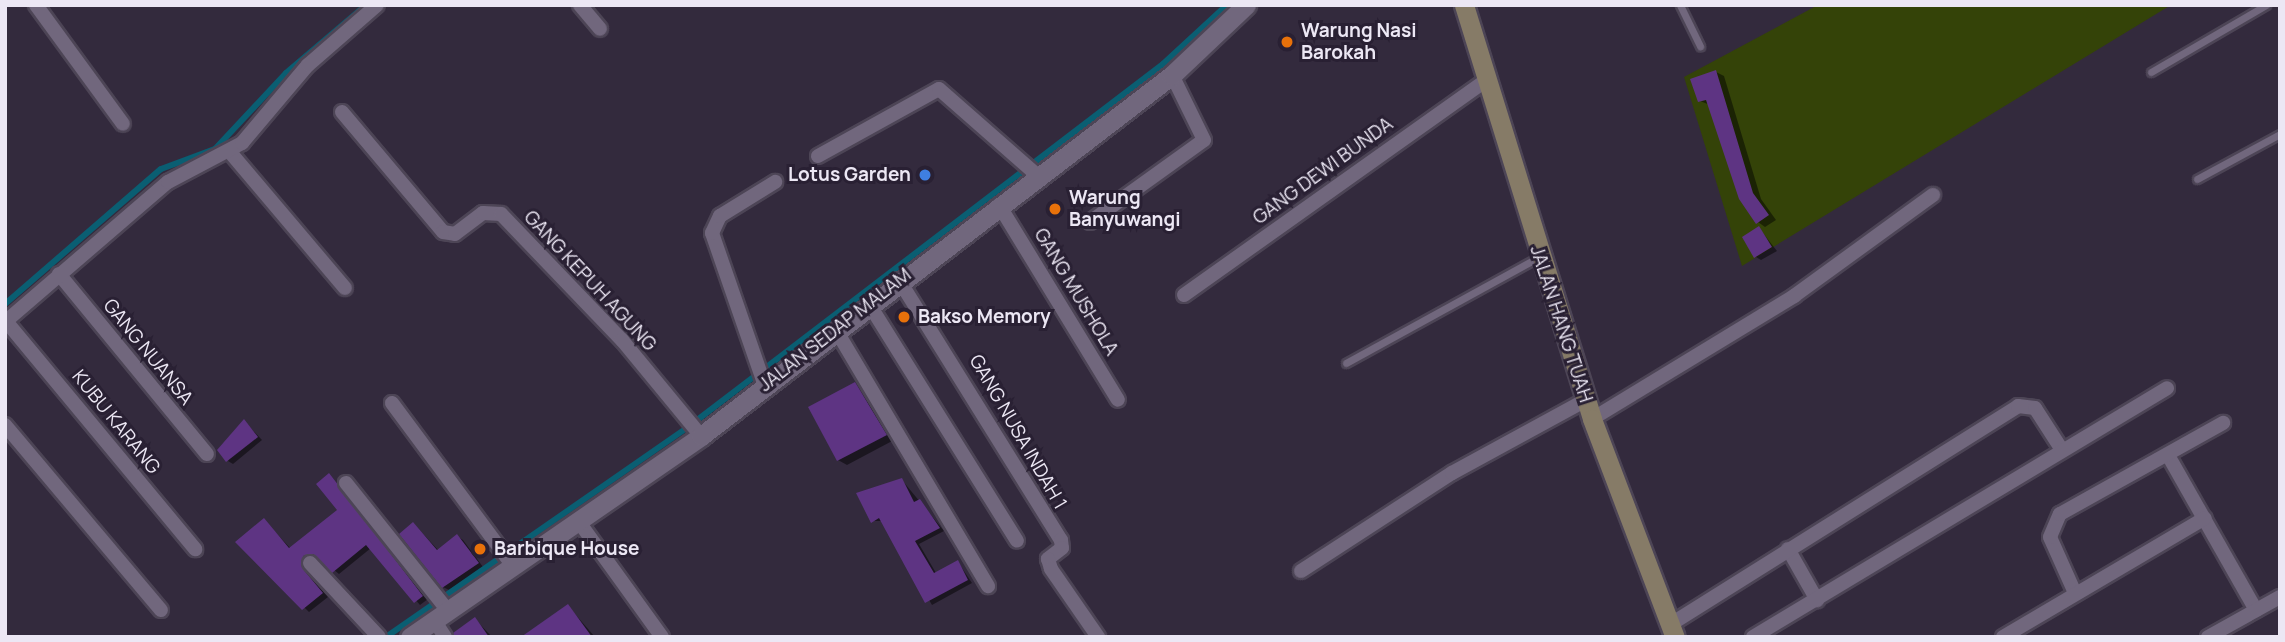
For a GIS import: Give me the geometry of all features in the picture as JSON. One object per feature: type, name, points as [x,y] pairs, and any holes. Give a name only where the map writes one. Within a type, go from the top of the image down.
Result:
[{"type":"main road","name":"JALAN HANG TUAH","points":[[1464,5],[1589,409],[1673,630]]},
{"type":"street","points":[[36,5],[123,124]]},
{"type":"street","points":[[5,321],[168,182],[230,152],[308,65],[377,5]]},
{"type":"street","points":[[580,5],[600,29]]},
{"type":"street","name":"JALAN SEDAP MALAM","points":[[410,637],[440,608],[579,522],[836,330],[999,205],[1029,168],[1172,75],[1246,5]]},
{"type":"street","points":[[1090,222],[1204,140],[1172,75]]},
{"type":"street","name":"GANG DEWI BUNDA","points":[[1184,295],[1487,80]]},
{"type":"street","points":[[818,156],[939,89],[1029,168]]},
{"type":"street","name":"GANG KEPUH AGUNG","points":[[342,111],[443,232],[455,234],[484,213],[501,214],[622,341],[698,433]]},
{"type":"street","points":[[230,152],[345,288]]},
{"type":"street","points":[[763,382],[712,233],[720,216],[775,182]]},
{"type":"street","points":[[1301,571],[1452,473],[1589,409],[1794,296],[1933,195]]},
{"type":"street","name":"GANG MUSHOLA","points":[[999,205],[1118,400]]},
{"type":"street","name":"GANG NUANSA","points":[[59,274],[206,454]]},
{"type":"street","name":"GANG NUSA INDAH 1","points":[[899,280],[1061,540],[1062,548],[1048,559],[1051,569],[1098,637]]},
{"type":"street","points":[[869,304],[1017,541]]},
{"type":"street","name":"KUBU KARANG","points":[[5,321],[195,549]]},
{"type":"street","points":[[836,330],[988,586]]},
{"type":"street","points":[[1753,637],[2167,388]]},
{"type":"street","points":[[392,403],[511,564]]},
{"type":"street","points":[[1673,630],[1788,549],[2018,406],[2035,408],[2062,450]]},
{"type":"street","points":[[2075,593],[2053,547],[2054,522],[2223,424]]},
{"type":"street","points":[[5,425],[161,610]]},
{"type":"street","points":[[2169,457],[2256,610]]},
{"type":"street","points":[[346,483],[440,608],[445,637]]},
{"type":"street","points":[[2003,637],[2205,518]]},
{"type":"street","points":[[579,522],[662,637]]},
{"type":"street","points":[[1788,549],[1817,600]]},
{"type":"street","points":[[310,563],[379,637]]},
{"type":"street","points":[[2208,637],[2280,597]]},
{"type":"lane","points":[[1680,5],[1700,46]]},
{"type":"lane","points":[[2151,72],[2266,5]]},
{"type":"lane","points":[[2197,179],[2280,134]]},
{"type":"lane","points":[[1346,363],[1540,256]]},
{"type":"green space","points":[[1818,5],[2171,5],[1742,266],[1684,77]]},
{"type":"building","points":[[1716,70],[1753,193],[1769,215],[1756,224],[1739,199],[1706,100],[1698,102],[1690,79]]},
{"type":"building","points":[[1759,226],[1772,247],[1754,258],[1742,237]]},
{"type":"building","points":[[855,382],[887,435],[837,461],[808,407]]},
{"type":"building","points":[[244,419],[258,437],[226,462],[217,450]]},
{"type":"building","points":[[329,473],[423,596],[414,603],[366,545],[332,573],[313,554],[303,556],[303,569],[323,593],[302,610],[235,542],[264,518],[289,548],[337,510],[316,484]]},
{"type":"building","points":[[902,478],[914,502],[920,499],[940,528],[915,541],[934,573],[958,560],[968,580],[925,603],[879,518],[871,523],[856,493]]},
{"type":"building","points":[[413,522],[437,550],[457,534],[479,563],[442,588],[399,534]]},
{"type":"building","points":[[568,604],[592,637],[521,637]]},
{"type":"building","points":[[475,617],[489,637],[455,637],[453,633]]},
{"type":"waterway","points":[[5,304],[161,169],[215,149],[286,73],[366,5]]},
{"type":"waterway","points":[[386,637],[692,424],[1163,64],[1227,5]]},
{"type":"place","name":"Warung Nasi Barokah","points":[[1287,42]]},
{"type":"place","name":"Lotus Garden","points":[[925,175]]},
{"type":"place","name":"Warung Banyuwangi","points":[[1055,209]]},
{"type":"place","name":"Bakso Memory","points":[[904,317]]},
{"type":"place","name":"Barbique House","points":[[480,549]]}]
